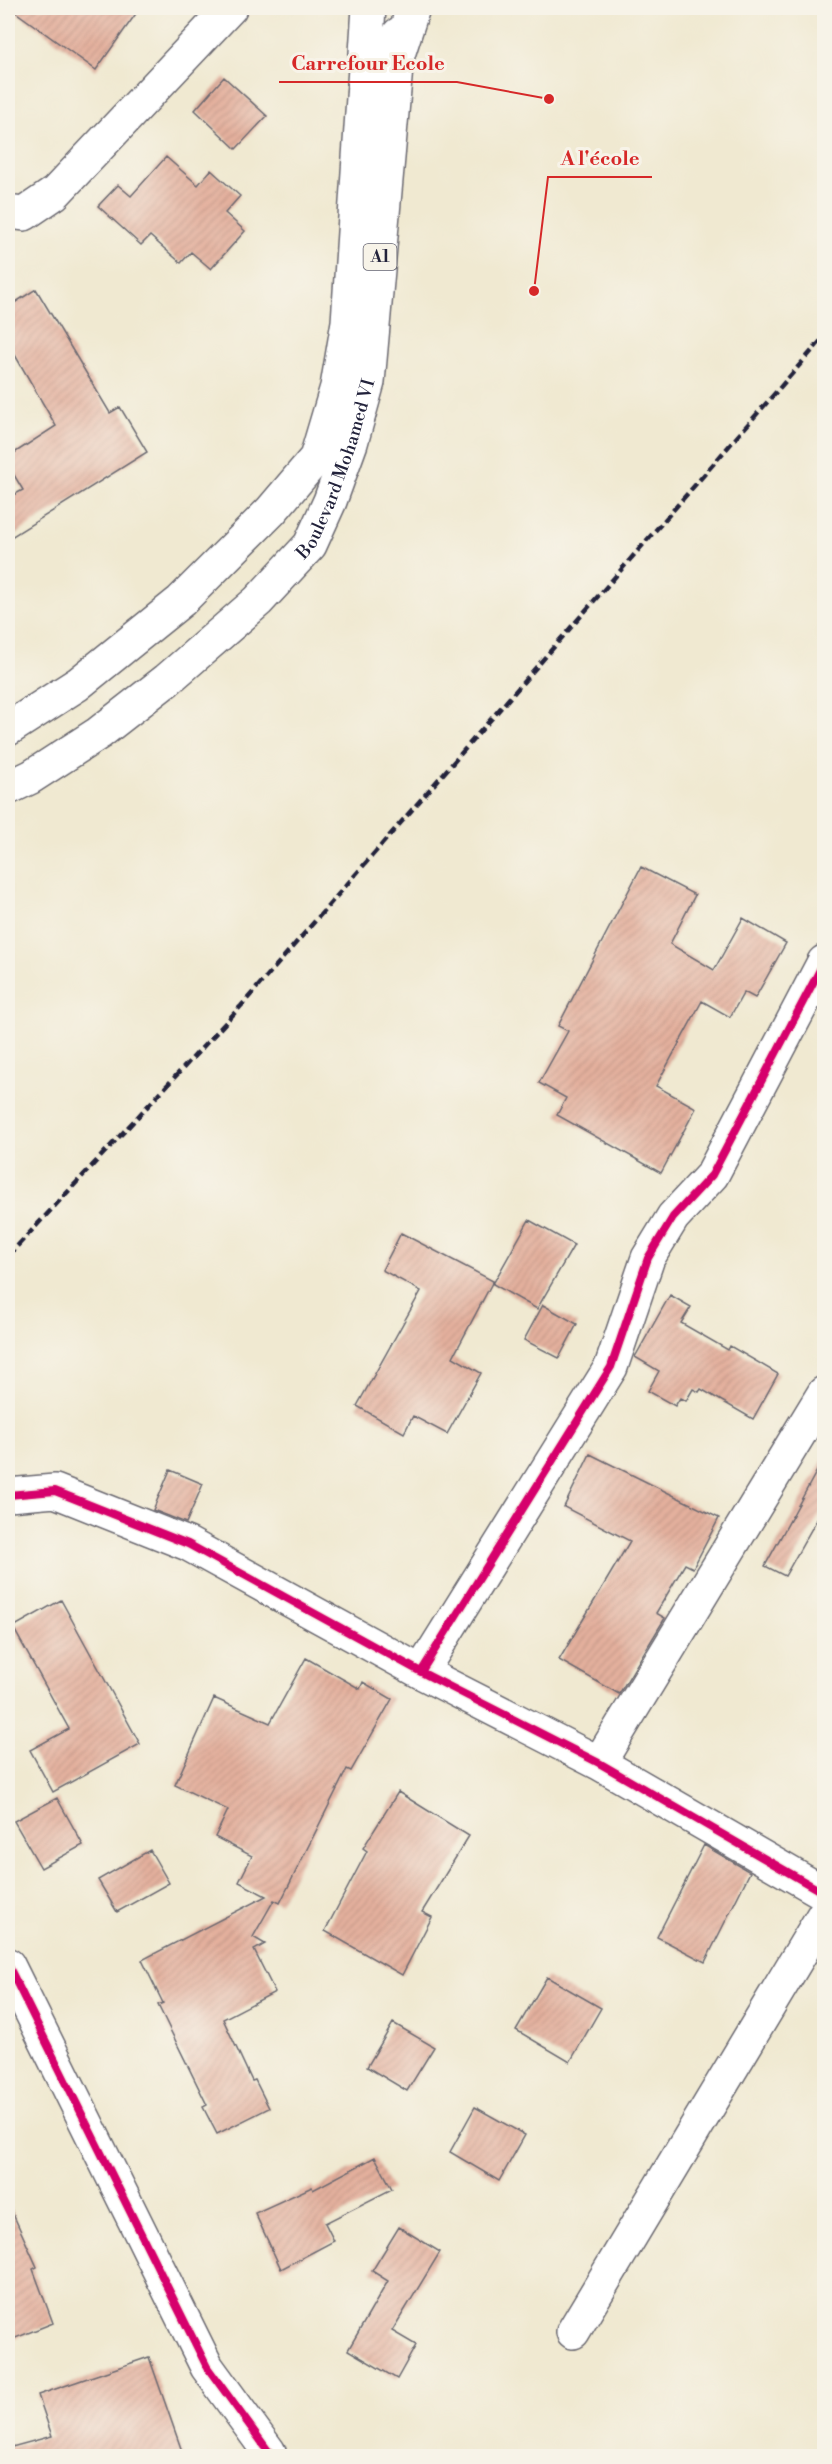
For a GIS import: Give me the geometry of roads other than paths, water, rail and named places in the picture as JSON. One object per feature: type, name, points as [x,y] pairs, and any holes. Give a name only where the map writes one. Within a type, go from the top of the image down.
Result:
[{"type":"main road","points":[[8,212],[24,214],[55,193],[230,8]]},
{"type":"main road","name":"Boulevard Mohamed VI","points":[[8,729],[78,684],[181,601],[271,511],[316,458],[337,387],[348,322],[369,8]]},
{"type":"main road","name":"Boulevard Mohamed VI","points":[[8,788],[31,777],[99,732],[167,680],[258,601],[310,545],[330,501],[351,443],[368,382],[402,8]]},
{"type":"main road","points":[[396,61],[413,8]]},
{"type":"main road","points":[[421,1672],[611,1367],[648,1258],[673,1217],[712,1175],[825,962]]},
{"type":"main road","points":[[599,1763],[825,1393]]},
{"type":"main road","points":[[8,1495],[55,1491],[188,1544],[421,1672],[599,1763],[825,1893]]},
{"type":"main road","points":[[573,2332],[825,1914]]},
{"type":"main road","points":[[8,1965],[207,2367],[269,2452],[269,2457]]},
{"type":"railway","points":[[8,1256],[241,1006],[824,337]]},
{"type":"place","name":"Carrefour Ecole","points":[[549,99]]},
{"type":"place","name":"A l'école","points":[[534,291]]}]
